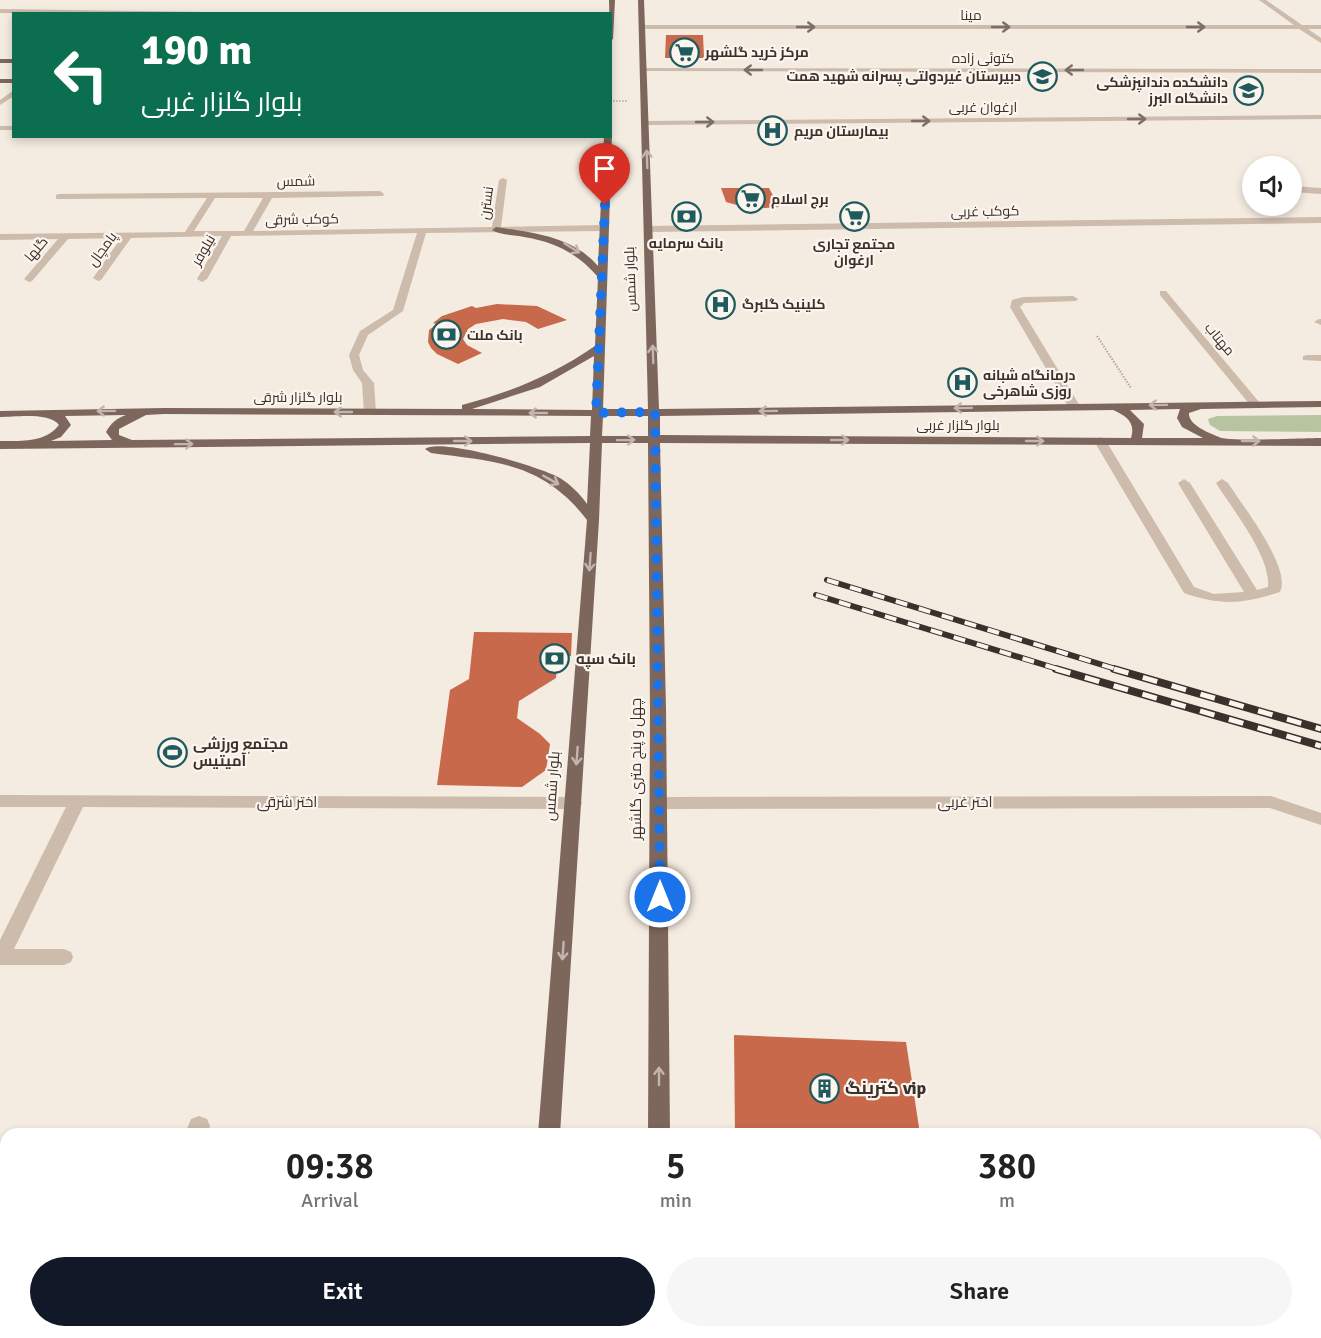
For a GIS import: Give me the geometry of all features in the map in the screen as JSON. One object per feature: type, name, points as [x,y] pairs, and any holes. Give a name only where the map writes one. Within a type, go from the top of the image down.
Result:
[{"type":"main road","name":"بلوار شمس","points":[[641,0],[655,440]]},
{"type":"main road","name":"بلوار شمس","points":[[549,1128],[592,520],[608,138]]},
{"type":"main road","points":[[496,230],[561,242],[577,250],[602,276]]},
{"type":"main road","points":[[440,413],[500,399],[537,386],[568,371],[599,348]]},
{"type":"main road","points":[[1204,404],[1184,411],[1183,418],[1186,425],[1222,441]]},
{"type":"main road","name":"بلوار گلزار غربی","points":[[596,413],[1321,404]]},
{"type":"main road","points":[[1111,405],[1131,414],[1139,423],[1140,433],[1135,441]]},
{"type":"main road","points":[[140,445],[121,442],[114,437],[112,432],[114,427],[126,419],[164,411]]},
{"type":"main road","name":"بلوار گلزار شرقی","points":[[0,414],[164,411],[596,413]]},
{"type":"main road","points":[[0,445],[48,438],[57,435],[65,425],[60,418],[54,416],[17,413]]},
{"type":"main road","points":[[0,445],[596,440]]},
{"type":"main road","name":"بلوار گلزار غربی","points":[[596,440],[1321,442]]},
{"type":"main road","name":"چهل و پنج متری گلشهر","points":[[655,440],[660,802],[659,1128]]},
{"type":"main road","points":[[372,442],[481,456],[519,465],[546,476],[568,490],[592,520]]},
{"type":"street","points":[[1262,0],[1321,42]]},
{"type":"street","points":[[1,12],[12,5]]},
{"type":"street","name":"مینا","points":[[643,27],[1321,27]]},
{"type":"street","name":"کتوئی زاده","points":[[644,70],[1321,71]]},
{"type":"street","points":[[0,103],[12,94]]},
{"type":"street","name":"ارغوان غربی","points":[[646,123],[1321,117]]},
{"type":"street","name":"نسترن","points":[[496,230],[502,180]]},
{"type":"street","points":[[1302,189],[1321,190]]},
{"type":"street","name":"شمس","points":[[59,197],[380,194]]},
{"type":"street","points":[[189,233],[213,195]]},
{"type":"street","points":[[247,233],[269,195]]},
{"type":"street","name":"کوکب غربی","points":[[650,229],[1321,220]]},
{"type":"street","name":"کوکب شرقی","points":[[0,237],[604,228]]},
{"type":"street","points":[[370,412],[368,383],[358,370],[354,355],[364,333],[398,311],[422,231]]},
{"type":"street","name":"نیلوفر","points":[[202,279],[228,234]]},
{"type":"street","name":"پامچال","points":[[98,278],[128,235]]},
{"type":"street","name":"گلها","points":[[29,279],[65,236]]},
{"type":"street","name":"مهتاب","points":[[1162,293],[1255,404]]},
{"type":"street","points":[[1073,299],[1023,300],[1016,302],[1015,307],[1074,406]]},
{"type":"street","points":[[1307,358],[1321,358]]},
{"type":"street","points":[[1100,441],[1189,590],[1213,598],[1253,596],[1275,589],[1276,576],[1268,556],[1222,483]]},
{"type":"street","points":[[1184,483],[1253,596]]},
{"type":"street","name":"اختر شرقی","points":[[0,801],[574,803]]},
{"type":"street","points":[[64,957],[1,957],[78,801]]},
{"type":"street","name":"اختر غربی","points":[[660,802],[1271,802],[1321,819]]},
{"type":"path","points":[[1097,336],[1142,405]]},
{"type":"green space","points":[[1321,415],[1321,432],[1220,431],[1210,425],[1208,419],[1217,416]]},
{"type":"building","name":"مرکز خرید گلشهر","points":[[666,35],[703,35],[704,58],[665,58]]},
{"type":"building","name":"برج اسلام","points":[[721,188],[769,188],[779,207],[751,209],[726,202]]},
{"type":"building","name":"بانک ملت","points":[[497,304],[537,306],[567,320],[538,329],[526,322],[503,319],[476,324],[468,329],[463,339],[467,345],[482,353],[458,364],[437,354],[431,348],[428,342],[429,330],[437,324],[433,323],[442,316],[472,306],[476,308]]},
{"type":"building","points":[[474,632],[572,633],[571,656],[558,657],[556,678],[519,701],[517,718],[550,744],[546,770],[522,787],[437,785],[450,690],[469,679]]},
{"type":"building","name":"کترینگ vip","points":[[734,1035],[906,1042],[919,1128],[735,1128]]},
{"type":"railway","points":[[827,580],[1119,670]]},
{"type":"railway","points":[[816,595],[1061,670]]},
{"type":"railway","points":[[1056,669],[1321,746]]},
{"type":"railway","points":[[1114,669],[1321,729]]},
{"type":"place","name":"مرکز خرید گلشهر","points":[[684,52]]},
{"type":"place","name":"دبیرستان غیردولتی پسرانه شهید همت","points":[[1042,76]]},
{"type":"place","name":"دانشکده دندانپزشکی دانشگاه البرز","points":[[1249,90]]},
{"type":"place","name":"بیمارستان مریم","points":[[773,131]]},
{"type":"place","name":"برج اسلام","points":[[750,199]]},
{"type":"place","name":"بانک سرمایه","points":[[686,216]]},
{"type":"place","name":"مجتمع تجاری ارغوان","points":[[854,217]]},
{"type":"place","name":"کلینیک گلبرگ","points":[[721,304]]},
{"type":"place","name":"بانک ملت","points":[[446,335]]},
{"type":"place","name":"درمانگاه شبانه روزی شاهرخی","points":[[962,383]]},
{"type":"place","name":"بانک سپه","points":[[555,659]]},
{"type":"place","name":"مجتمع ورزشی آمیتیس","points":[[172,753]]},
{"type":"place","name":"کترینگ vip","points":[[824,1088]]},
{"type":"route","points":[[605,205],[596,413],[655,412],[660,897]]}]
